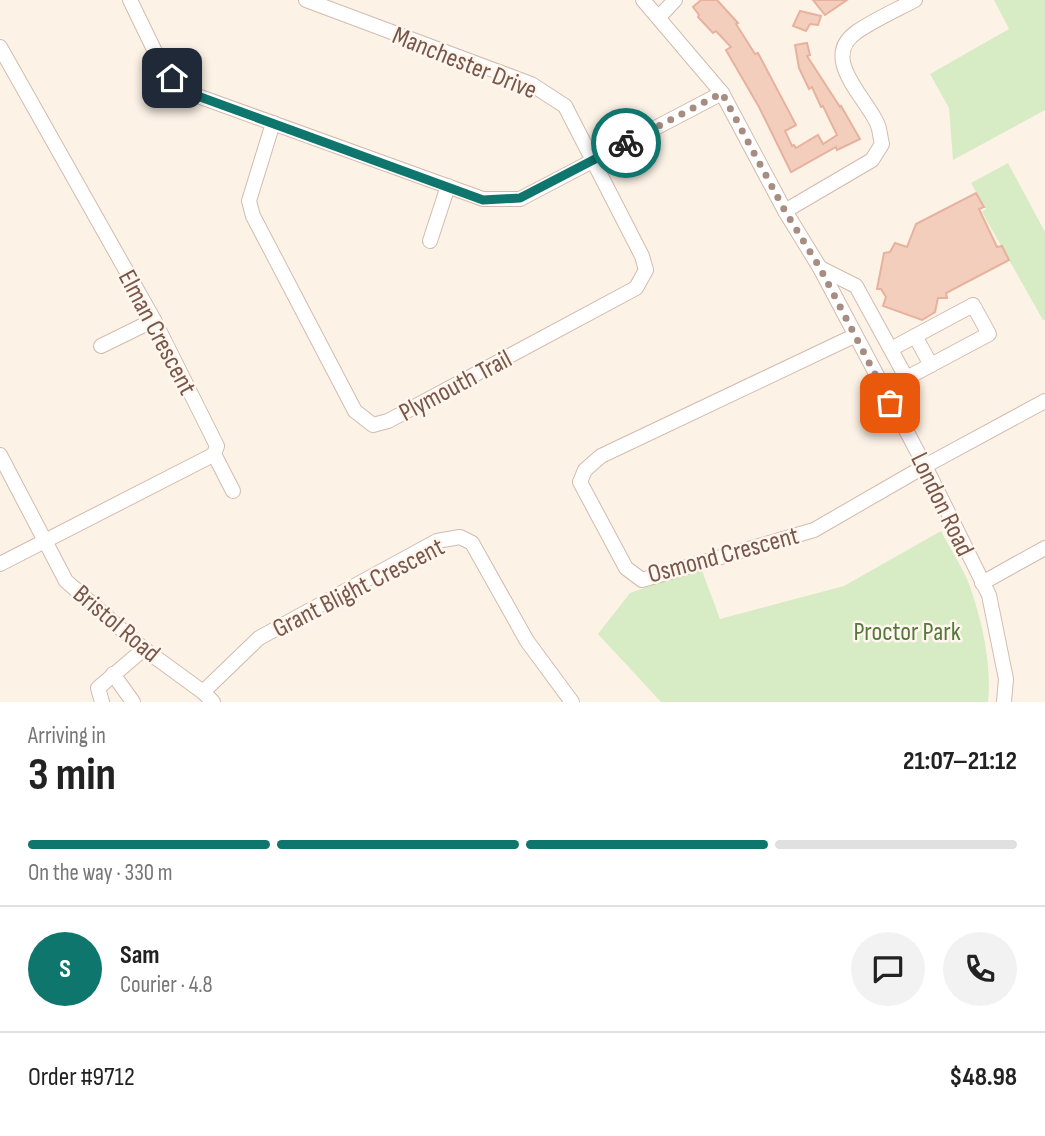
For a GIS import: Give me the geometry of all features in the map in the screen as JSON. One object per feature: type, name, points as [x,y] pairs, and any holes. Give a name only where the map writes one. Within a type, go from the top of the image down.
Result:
[{"type":"street","points":[[130,0],[162,66],[181,90],[483,200],[520,198],[722,93]]},
{"type":"street","name":"Manchester Drive","points":[[306,0],[531,84],[565,106],[592,161]]},
{"type":"street","name":"London Road","points":[[643,0],[722,93],[785,211],[820,268],[925,466],[989,595],[1006,679],[1004,702]]},
{"type":"street","points":[[659,17],[675,0]]},
{"type":"street","points":[[785,211],[872,160],[882,144],[878,125],[844,69],[840,54],[845,42],[857,31],[915,0]]},
{"type":"street","name":"Elman Crescent","points":[[0,47],[154,320],[217,446],[214,454],[233,491]]},
{"type":"street","name":"Plymouth Trail","points":[[273,123],[249,201],[253,216],[355,411],[373,425],[388,421],[636,288],[646,270],[642,257],[592,161]]},
{"type":"street","points":[[430,241],[447,186]]},
{"type":"street","points":[[820,268],[856,286],[906,379]]},
{"type":"street","points":[[884,390],[989,334],[973,305],[891,349]]},
{"type":"street","points":[[101,346],[154,320]]},
{"type":"street","name":"Osmond Crescent","points":[[854,336],[601,456],[585,470],[580,482],[626,569],[642,580],[814,530],[925,466]]},
{"type":"street","points":[[915,336],[931,365]]},
{"type":"street","points":[[925,466],[1045,401]]},
{"type":"street","points":[[0,564],[214,454]]},
{"type":"street","name":"Bristol Road","points":[[0,455],[66,581],[144,649],[208,697]]},
{"type":"street","name":"Grant Blight Crescent","points":[[208,697],[259,638],[437,541],[460,537],[472,543],[527,641],[572,702]]},
{"type":"street","points":[[982,583],[1045,548]]},
{"type":"street","points":[[102,702],[98,688],[144,649]]},
{"type":"street","points":[[113,674],[133,702]]},
{"type":"green space","points":[[994,0],[1045,0],[1045,110],[953,160],[949,108],[930,74],[1009,29]]},
{"type":"green space","points":[[1008,163],[1045,232],[1043,320],[982,212],[986,209],[971,183]]},
{"type":"green space","name":"Proctor Park","points":[[941,531],[966,577],[978,612],[987,658],[988,702],[661,702],[598,634],[630,593],[701,568],[720,619],[844,586]]},
{"type":"building","points":[[701,0],[717,0],[738,23],[736,24],[755,54],[758,53],[796,125],[785,131],[792,146],[796,148],[818,135],[823,144],[837,135],[823,106],[821,107],[812,87],[809,89],[799,68],[795,45],[807,43],[810,55],[807,56],[860,139],[837,150],[836,147],[791,172],[759,107],[726,50],[731,47],[698,17],[693,7]]},
{"type":"building","points":[[813,0],[847,0],[825,15]]},
{"type":"building","points":[[800,11],[821,16],[818,25],[810,24],[806,31],[793,26]]},
{"type":"building","points":[[976,193],[984,207],[979,209],[997,247],[1002,246],[1009,260],[946,293],[947,298],[938,298],[935,312],[922,320],[883,306],[886,297],[881,289],[877,289],[884,253],[890,252],[895,243],[907,247],[916,224]]},
{"type":"way so far","points":[[626,143],[722,93],[785,211],[820,268],[890,403]]},
{"type":"route","points":[[172,78],[181,90],[483,200],[520,198],[626,143]]}]
